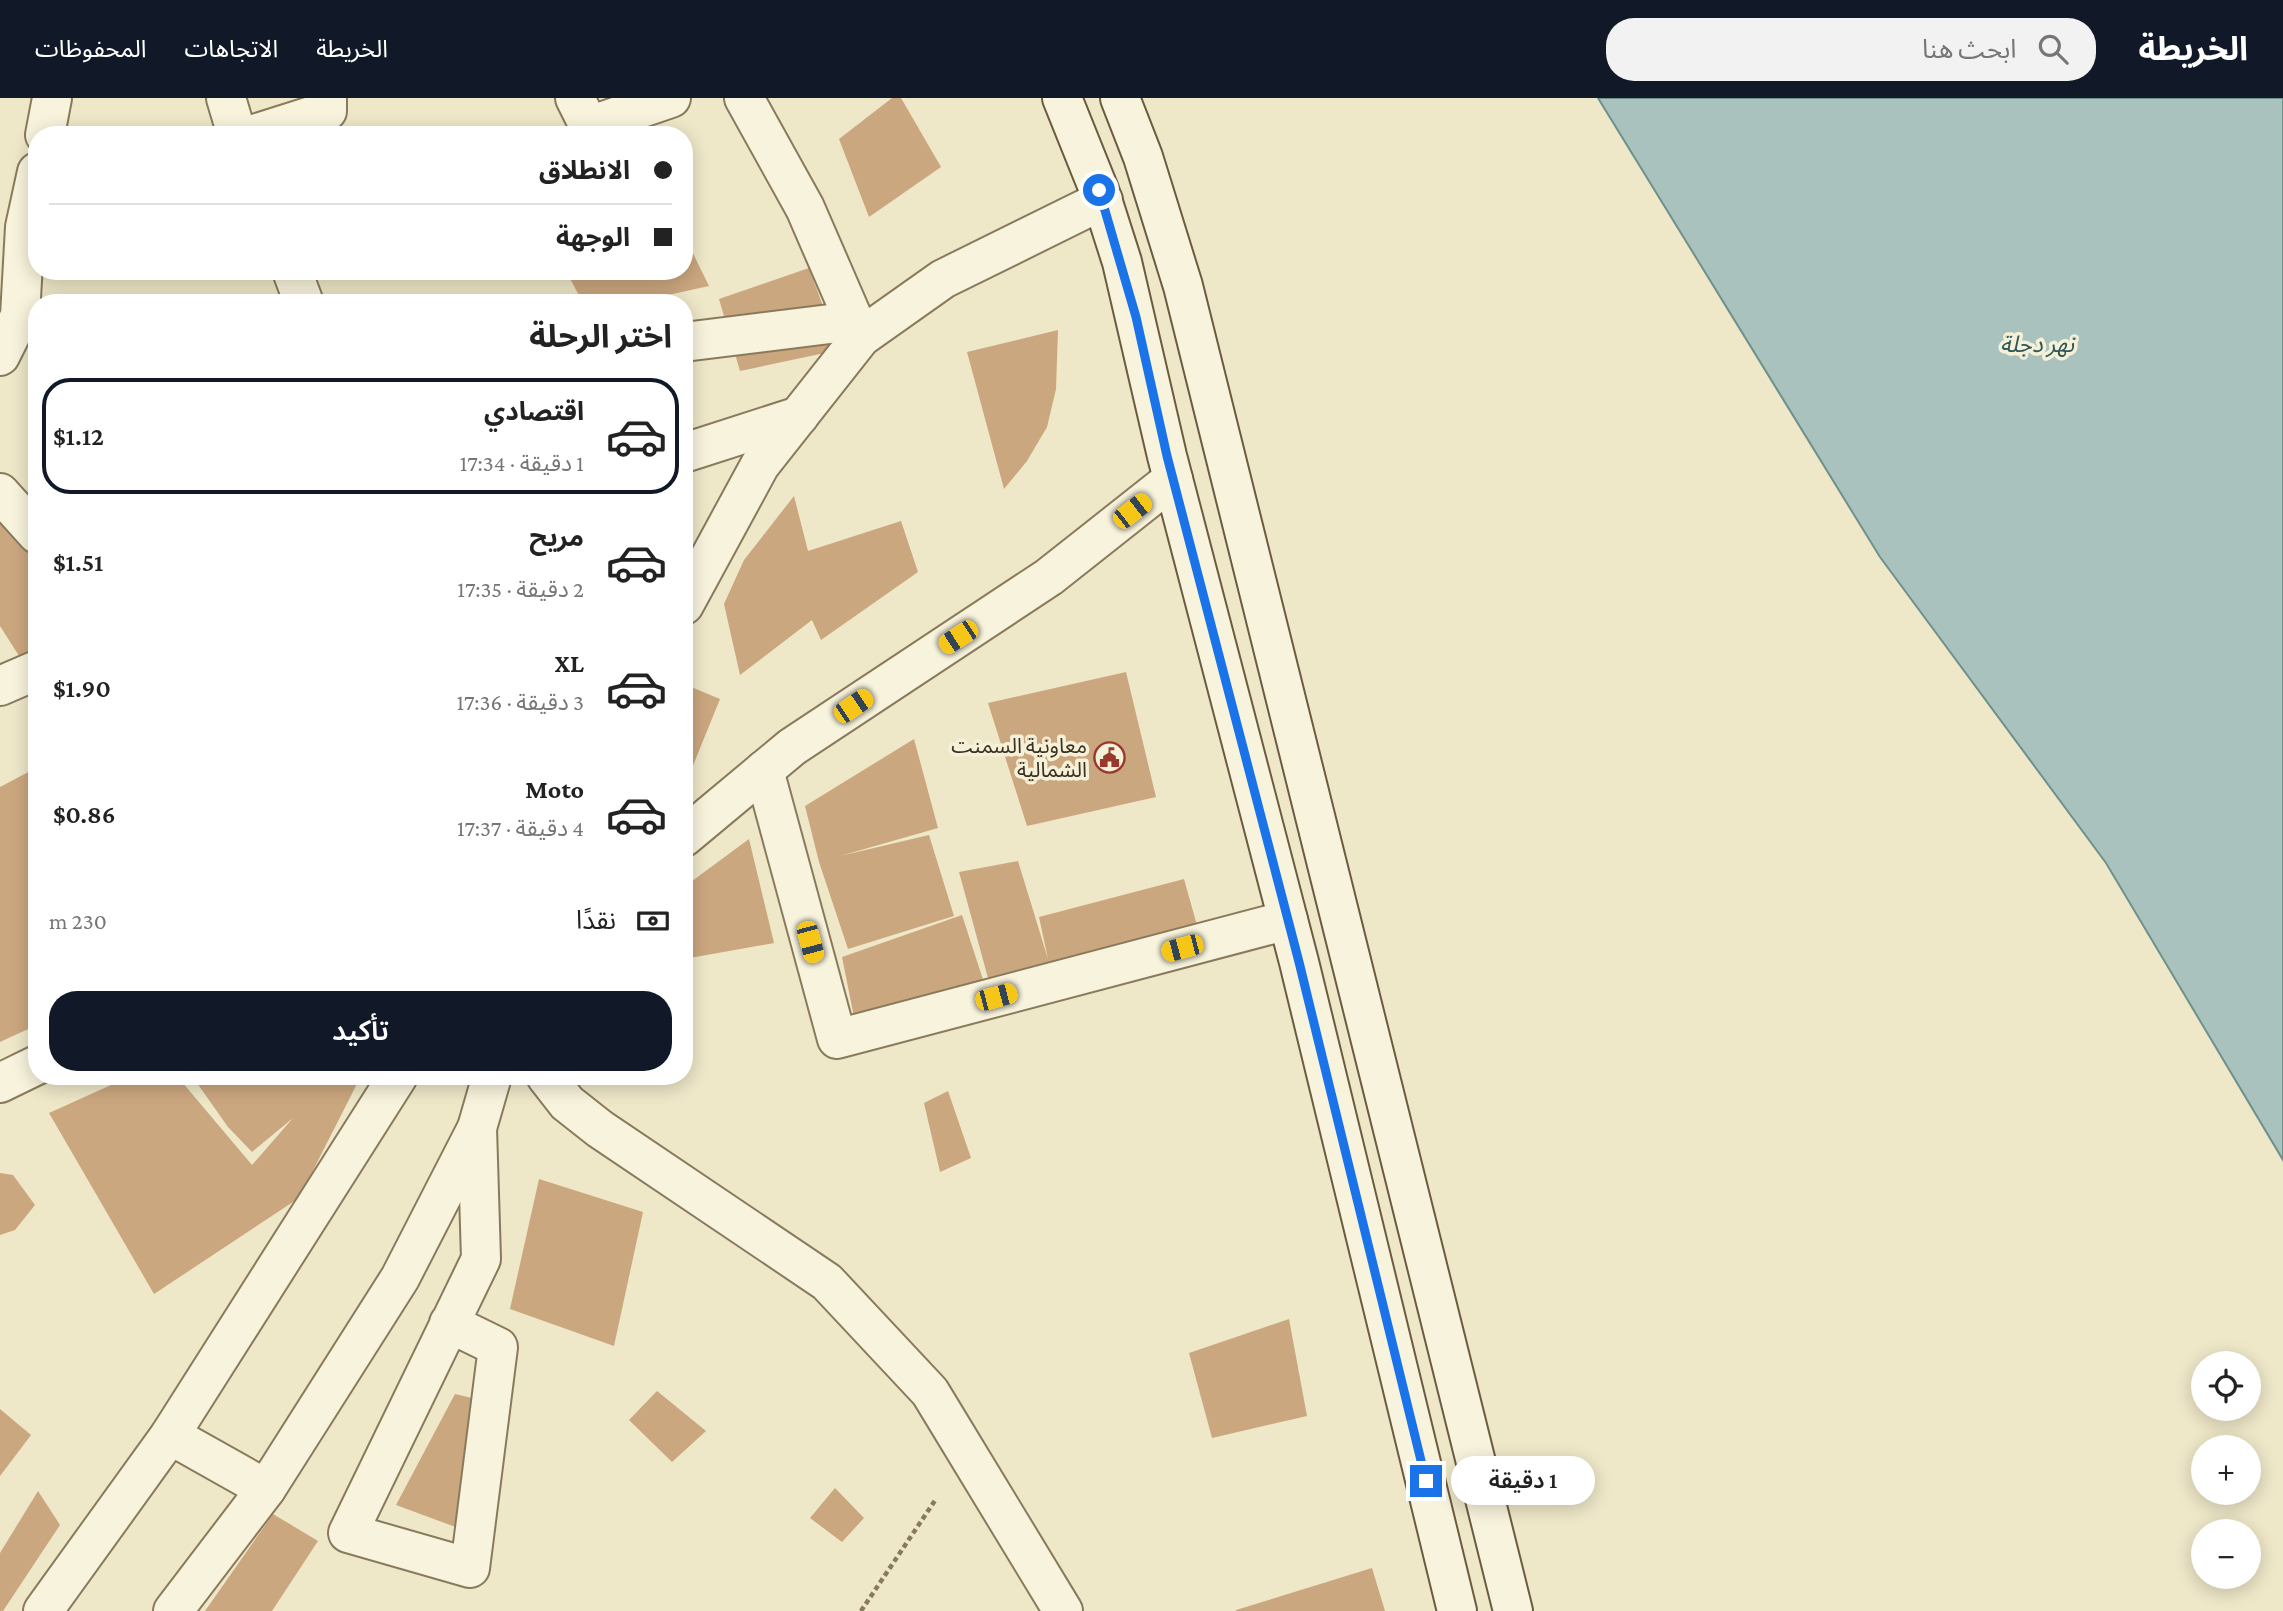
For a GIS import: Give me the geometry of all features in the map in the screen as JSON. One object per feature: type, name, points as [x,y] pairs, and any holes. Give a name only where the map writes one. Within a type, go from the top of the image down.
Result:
[{"type":"street","points":[[46,126],[52,98]]},
{"type":"street","points":[[226,98],[234,126]]},
{"type":"street","points":[[280,126],[327,111],[327,98]]},
{"type":"street","points":[[575,98],[589,126],[671,98]]},
{"type":"street","points":[[744,98],[804,208],[858,329]]},
{"type":"street","points":[[1062,98],[1103,200],[1131,295],[1173,478],[1288,920],[1457,1611]]},
{"type":"street","points":[[1120,98],[1143,157],[1183,286],[1513,1611]]},
{"type":"street","points":[[693,588],[760,465],[799,416],[858,329],[943,279],[1103,200]]},
{"type":"street","points":[[0,356],[20,316],[12,249],[25,228],[28,214]]},
{"type":"street","points":[[693,341],[782,330],[858,329]]},
{"type":"street","points":[[693,365],[782,330]]},
{"type":"street","points":[[693,450],[799,416]]},
{"type":"street","points":[[693,829],[792,747],[1049,577],[1173,478]]},
{"type":"street","points":[[0,494],[28,524]]},
{"type":"street","points":[[764,770],[836,1039],[1288,920]]},
{"type":"street","points":[[0,1083],[28,1069]]},
{"type":"street","points":[[43,1611],[170,1435],[392,1085]]},
{"type":"street","points":[[173,1611],[266,1489],[400,1278],[477,1128],[489,1085]]},
{"type":"street","points":[[553,1085],[567,1103],[600,1129],[827,1282],[930,1392],[1063,1611]]},
{"type":"street","points":[[449,1323],[498,1347],[470,1568],[348,1533],[449,1323],[481,1259],[477,1128]]},
{"type":"street","points":[[170,1435],[266,1489]]},
{"type":"path","points":[[861,1611],[936,1499]]},
{"type":"water","name":"نهر دجلة","points":[[1598,98],[2283,98],[2283,1160],[2106,863],[1880,557]]},
{"type":"building","points":[[892,98],[901,98],[941,167],[869,217],[839,139]]},
{"type":"building","points":[[693,253],[709,286],[673,294],[578,294],[571,280],[693,280]]},
{"type":"building","points":[[809,268],[839,350],[740,371],[719,299]]},
{"type":"building","points":[[1058,330],[1056,389],[1047,427],[1027,461],[1004,489],[967,352]]},
{"type":"building","points":[[794,496],[808,551],[901,521],[918,572],[821,640],[812,620],[740,675],[724,604],[744,560]]},
{"type":"building","points":[[0,504],[28,538],[28,670],[0,626]]},
{"type":"building","points":[[1126,672],[1156,797],[1027,826],[988,703]]},
{"type":"building","points":[[693,688],[720,699],[693,766]]},
{"type":"building","points":[[914,739],[938,828],[840,856],[929,835],[954,916],[848,949],[819,862],[805,806]]},
{"type":"building","points":[[28,772],[28,1029],[0,1042],[0,787]]},
{"type":"building","points":[[749,839],[774,943],[693,957],[693,880]]},
{"type":"building","points":[[1018,861],[1048,959],[1039,917],[1184,879],[1205,954],[1051,967],[988,978],[959,872]]},
{"type":"building","points":[[962,915],[988,995],[856,1027],[842,957]]},
{"type":"building","points":[[111,1085],[185,1085],[252,1165],[293,1118],[252,1152],[228,1127],[198,1085],[356,1085],[299,1198],[154,1294],[49,1113]]},
{"type":"building","points":[[948,1091],[971,1158],[940,1172],[924,1103]]},
{"type":"building","points":[[0,1173],[13,1175],[35,1205],[15,1230],[0,1235]]},
{"type":"building","points":[[539,1179],[643,1212],[614,1346],[510,1309]]},
{"type":"building","points":[[1289,1319],[1307,1416],[1212,1438],[1189,1353]]},
{"type":"building","points":[[657,1391],[706,1431],[672,1462],[629,1420]]},
{"type":"building","points":[[455,1394],[476,1399],[461,1529],[396,1505]]},
{"type":"building","points":[[0,1409],[31,1435],[0,1476]]},
{"type":"building","points":[[835,1488],[864,1518],[842,1542],[810,1518]]},
{"type":"building","points":[[38,1491],[60,1525],[3,1611],[0,1611],[0,1553]]},
{"type":"building","points":[[273,1514],[318,1541],[272,1611],[205,1611]]},
{"type":"building","points":[[1372,1568],[1385,1611],[1236,1611],[1236,1610]]},
{"type":"place","name":"معاونية السمنت الشمالية","points":[[1110,758]]},
{"type":"route","points":[[1099,190],[1136,317],[1167,456],[1299,962],[1426,1481]]}]
